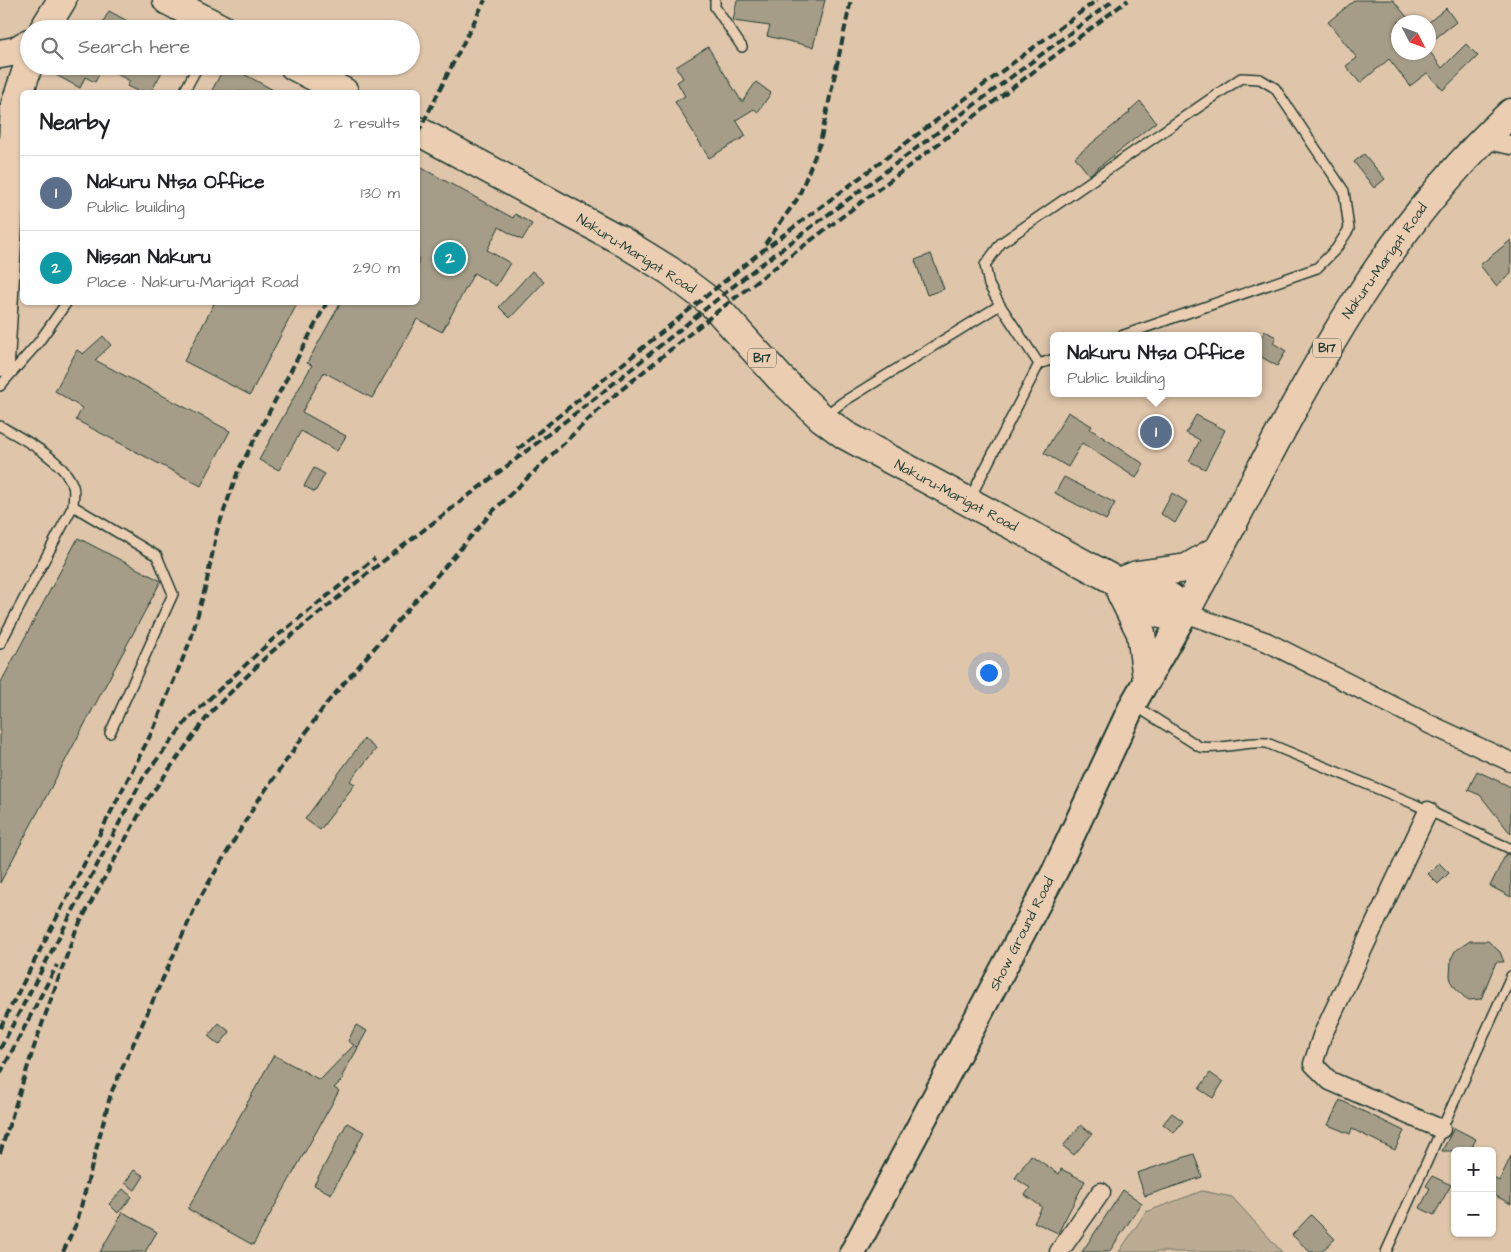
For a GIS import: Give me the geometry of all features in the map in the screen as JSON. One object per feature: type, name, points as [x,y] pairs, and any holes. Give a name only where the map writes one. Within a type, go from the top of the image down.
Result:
[{"type":"main road","points":[[167,0],[205,20]]},
{"type":"main road","points":[[51,20],[64,2]]},
{"type":"main road","points":[[0,54],[20,49]]},
{"type":"main road","points":[[20,90],[25,75]]},
{"type":"main road","points":[[311,75],[340,90]]},
{"type":"main road","points":[[0,362],[15,106],[20,91]]},
{"type":"main road","name":"Nakuru-Marigat Road","points":[[420,131],[594,226],[670,271],[719,310],[780,378],[822,418],[845,435],[1116,582],[1152,611],[1170,617],[1185,613],[1321,358],[1362,289],[1406,229],[1482,139],[1511,112]]},
{"type":"main road","points":[[1147,679],[1142,633],[1116,582],[1137,575],[1187,568],[1220,549]]},
{"type":"main road","name":"Show Ground Road","points":[[854,1252],[1050,879],[1133,704],[1185,613]]},
{"type":"street","points":[[1482,139],[1511,145]]},
{"type":"street","points":[[1185,613],[1267,642],[1421,720],[1511,762]]},
{"type":"street","points":[[1428,811],[1322,1036],[1313,1064],[1330,1081],[1442,1129]]},
{"type":"street","points":[[1059,1252],[1100,1192]]},
{"type":"lane","points":[[714,0],[715,6],[742,47]]},
{"type":"lane","points":[[185,90],[193,75]]},
{"type":"lane","points":[[1039,364],[989,285],[985,265],[1001,244],[1241,78],[1260,79],[1275,88],[1344,191],[1349,229],[1336,249],[1317,268],[1133,332]]},
{"type":"lane","points":[[0,386],[38,343],[65,305]]},
{"type":"lane","points":[[822,418],[843,402],[1000,305]]},
{"type":"lane","points":[[968,502],[1039,364],[1050,360]]},
{"type":"lane","points":[[0,426],[34,445],[64,471],[73,487],[73,506],[0,644]]},
{"type":"lane","points":[[73,506],[157,556],[173,594],[110,734]]},
{"type":"lane","points":[[1133,704],[1200,747],[1210,748],[1254,742],[1267,744],[1428,811],[1511,849]]},
{"type":"lane","points":[[1386,1252],[1511,976]]},
{"type":"shaded area","points":[[1202,1191],[1232,1197],[1282,1252],[1119,1252],[1146,1212]]},
{"type":"building","points":[[737,0],[825,0],[813,47],[767,36],[770,26],[733,21]]},
{"type":"building","points":[[1355,0],[1393,0],[1405,15],[1391,15],[1391,60],[1436,60],[1442,68],[1466,44],[1478,56],[1443,90],[1427,73],[1410,86],[1389,59],[1360,83],[1346,66],[1357,58],[1328,22]]},
{"type":"building","points":[[1446,8],[1456,22],[1436,38],[1436,16]]},
{"type":"building","points":[[109,11],[126,20],[104,20]]},
{"type":"building","points":[[708,47],[742,102],[756,82],[771,93],[758,112],[754,109],[736,120],[746,136],[709,158],[675,102],[685,96],[677,82],[683,78],[676,67]]},
{"type":"building","points":[[56,75],[99,75],[95,82],[85,77],[80,88]]},
{"type":"building","points":[[118,75],[160,75],[152,90],[135,90],[127,86],[130,81]]},
{"type":"building","points":[[220,75],[246,75],[273,90],[212,90]]},
{"type":"building","points":[[1140,101],[1156,122],[1089,175],[1075,157],[1130,112]]},
{"type":"building","points":[[1364,154],[1385,179],[1374,188],[1354,162]]},
{"type":"building","points":[[420,167],[513,218],[515,214],[532,224],[522,240],[499,227],[487,250],[510,263],[496,286],[474,273],[442,332],[417,319],[372,398],[324,372],[302,412],[346,436],[337,451],[301,431],[279,470],[259,460],[312,365],[307,363],[339,305],[420,305]]},
{"type":"building","points":[[1511,240],[1511,274],[1496,286],[1480,265]]},
{"type":"building","points":[[931,254],[944,289],[927,295],[915,260]]},
{"type":"building","points":[[532,271],[544,282],[510,318],[499,307]]},
{"type":"building","points":[[213,305],[296,305],[250,395],[184,361]]},
{"type":"building","points":[[1265,331],[1276,337],[1273,343],[1286,351],[1277,366],[1262,357],[1262,336]]},
{"type":"building","points":[[103,336],[111,345],[95,360],[230,431],[201,486],[76,420],[82,408],[55,391],[77,350],[83,354]]},
{"type":"building","points":[[1068,412],[1092,426],[1090,429],[1144,464],[1136,478],[1082,443],[1068,467],[1044,453]]},
{"type":"building","points":[[1196,415],[1225,430],[1205,469],[1189,461],[1200,440],[1186,433]]},
{"type":"building","points":[[314,468],[325,474],[315,492],[304,486]]},
{"type":"building","points":[[1064,477],[1115,503],[1106,520],[1055,493]]},
{"type":"building","points":[[1172,493],[1187,502],[1175,523],[1161,514]]},
{"type":"building","points":[[78,538],[161,581],[0,883],[0,684]]},
{"type":"building","points":[[364,739],[376,749],[350,781],[355,784],[320,830],[305,819]]},
{"type":"building","points":[[1477,771],[1511,787],[1511,834],[1480,795],[1468,790]]},
{"type":"building","points":[[1506,854],[1511,855],[1511,897],[1490,886]]},
{"type":"building","points":[[1439,863],[1449,873],[1438,884],[1428,874]]},
{"type":"building","points":[[1470,941],[1488,941],[1500,952],[1504,962],[1496,962],[1481,999],[1469,1000],[1464,997],[1452,984],[1450,976],[1451,959],[1455,951]]},
{"type":"building","points":[[219,1023],[230,1032],[219,1045],[208,1036]]},
{"type":"building","points":[[356,1025],[367,1031],[358,1047],[356,1046],[358,1048],[342,1076],[344,1078],[334,1088],[339,1091],[253,1245],[188,1209],[274,1055],[320,1080],[354,1045],[348,1041]]},
{"type":"building","points":[[1210,1073],[1223,1082],[1213,1098],[1199,1089]]},
{"type":"building","points":[[1340,1100],[1404,1131],[1395,1150],[1352,1129],[1350,1134],[1328,1125]]},
{"type":"building","points":[[1172,1113],[1183,1121],[1174,1133],[1163,1124]]},
{"type":"building","points":[[347,1123],[364,1132],[331,1194],[314,1185]]},
{"type":"building","points":[[1081,1125],[1092,1134],[1074,1155],[1063,1146]]},
{"type":"building","points":[[1454,1128],[1476,1139],[1472,1147],[1451,1147],[1451,1151],[1442,1151]]},
{"type":"building","points":[[1194,1154],[1202,1177],[1145,1196],[1137,1173]]},
{"type":"building","points":[[1031,1155],[1059,1174],[1061,1169],[1085,1181],[1058,1233],[1034,1222],[1042,1207],[1025,1195],[1030,1188],[1015,1178]]},
{"type":"building","points":[[1511,1156],[1511,1204],[1496,1196],[1496,1179],[1499,1181]]},
{"type":"building","points":[[134,1170],[144,1176],[135,1190],[125,1183]]},
{"type":"building","points":[[1432,1176],[1451,1185],[1434,1215],[1420,1208],[1430,1188],[1426,1186]]},
{"type":"building","points":[[123,1189],[132,1197],[118,1213],[109,1204]]},
{"type":"building","points":[[1123,1190],[1142,1203],[1109,1252],[1082,1252]]},
{"type":"building","points":[[123,1212],[157,1232],[145,1252],[100,1252]]},
{"type":"building","points":[[1311,1215],[1335,1239],[1321,1252],[1310,1252],[1292,1235]]},
{"type":"railway","points":[[420,129],[485,0]]},
{"type":"railway","points":[[765,244],[798,198],[820,143],[851,0]]},
{"type":"railway","points":[[518,449],[758,254],[1097,0]]},
{"type":"railway","points":[[0,1153],[36,1041],[76,930],[147,800],[210,713],[269,654],[373,569],[598,396],[746,276],[1114,0]]},
{"type":"railway","points":[[63,1252],[77,1222],[111,1093],[199,899],[257,802],[326,704],[493,511],[610,399],[719,310],[1128,0]]},
{"type":"railway","points":[[0,1028],[154,728],[191,639],[206,585],[217,531],[238,471],[325,305]]},
{"type":"railway","points":[[0,1049],[143,778],[188,719],[272,640],[375,558]]},
{"type":"railway","points":[[0,1074],[57,965]]},
{"type":"place","name":"Nissan Nakuru","points":[[450,258]]},
{"type":"place","name":"Nakuru Ntsa Office","points":[[1156,432]]}]
